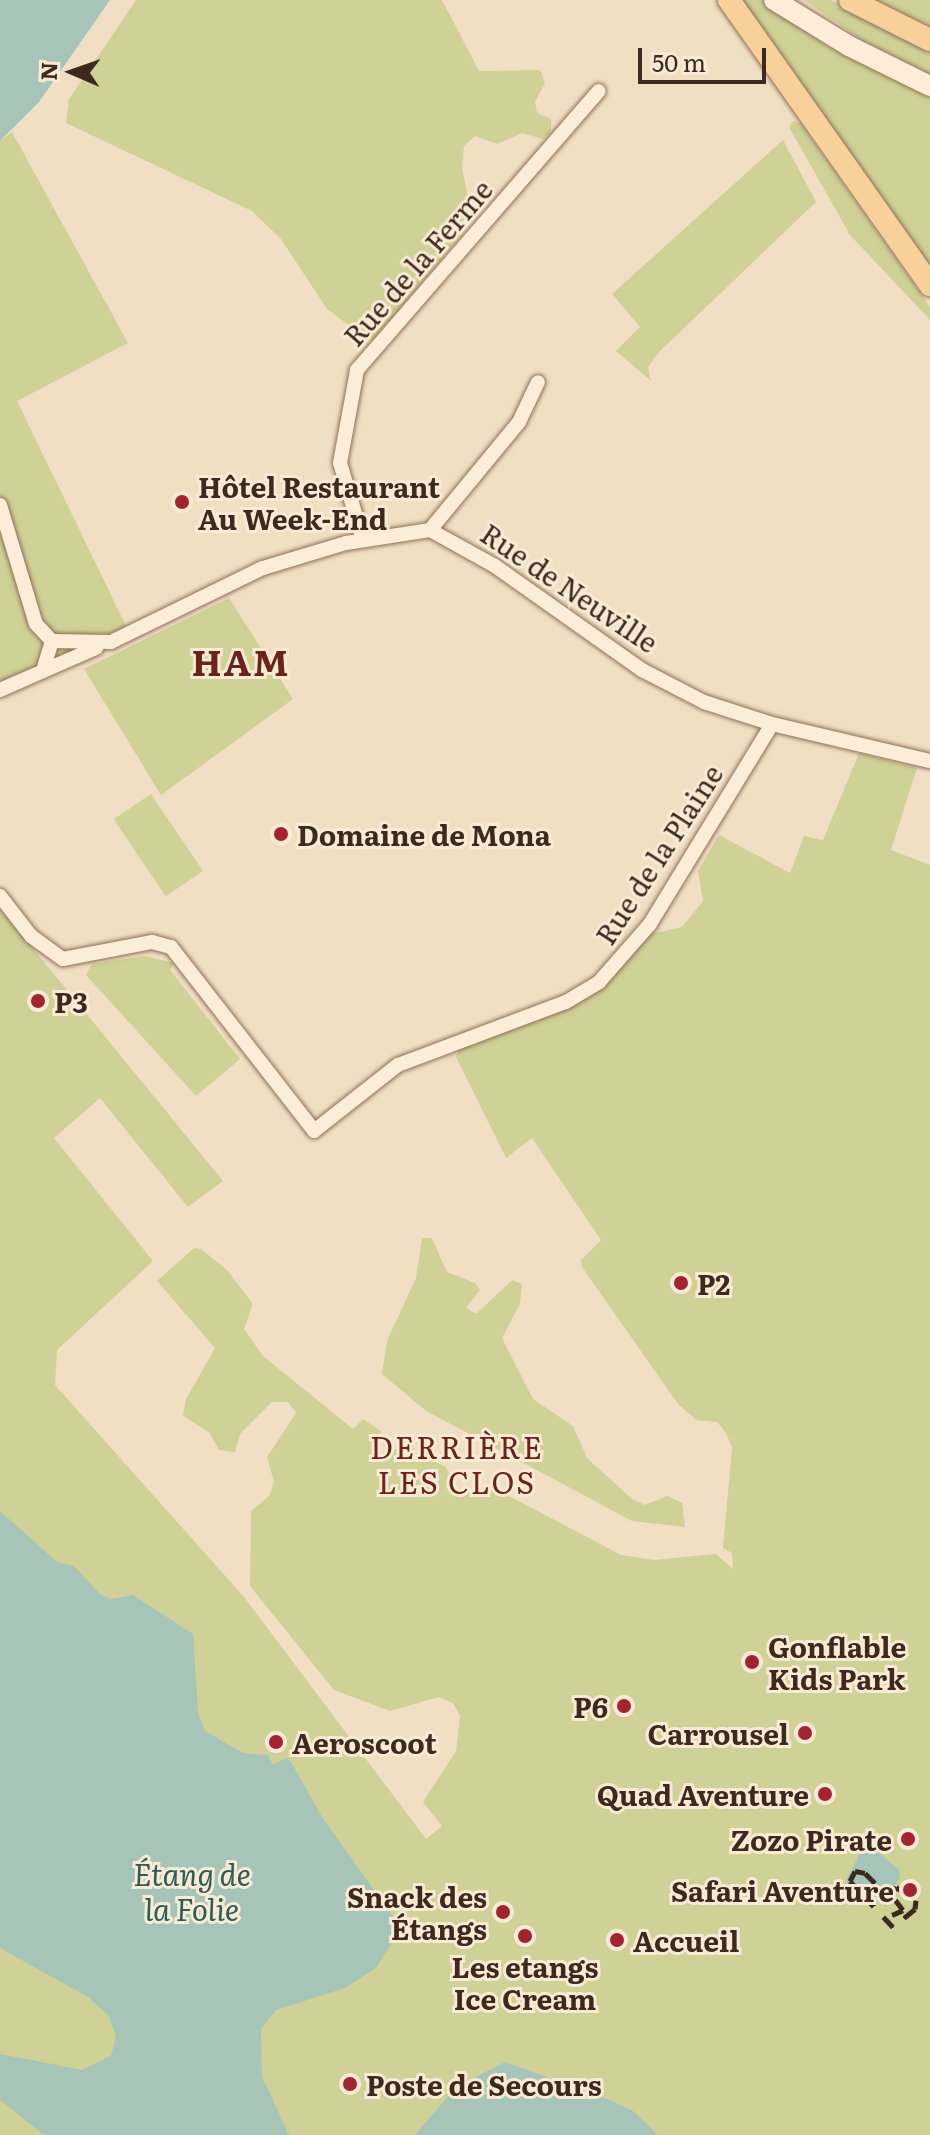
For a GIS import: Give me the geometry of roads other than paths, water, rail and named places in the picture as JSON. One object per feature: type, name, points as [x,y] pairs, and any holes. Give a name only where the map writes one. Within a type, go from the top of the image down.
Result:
[{"type":"main road","points":[[729,0],[930,285]]},
{"type":"main road","points":[[774,0],[833,36],[930,86]]},
{"type":"main road","points":[[792,0],[833,36]]},
{"type":"main road","points":[[850,0],[930,40]]},
{"type":"street","name":"Rue de la Ferme","points":[[363,540],[340,463],[357,370],[599,91]]},
{"type":"street","points":[[0,690],[111,642],[263,568],[363,540],[430,530],[519,422],[538,382]]},
{"type":"street","points":[[0,505],[36,624],[52,641],[111,642]]},
{"type":"street","name":"Rue de Neuville","points":[[430,530],[495,566],[642,670],[704,702],[772,724],[930,761]]},
{"type":"street","points":[[43,671],[52,641]]},
{"type":"street","name":"Rue de la Plaine","points":[[0,896],[31,936],[63,959],[152,942],[171,947],[314,1131],[398,1065],[438,1046],[566,1002],[617,965],[669,895],[772,724]]},
{"type":"water","points":[[0,0],[110,0],[39,102],[0,141]]},
{"type":"water","name":"Étang de la Folie","points":[[0,1511],[57,1562],[74,1566],[100,1594],[110,1599],[133,1595],[193,1634],[198,1712],[205,1731],[243,1753],[268,1755],[273,1765],[286,1758],[291,1762],[322,1817],[394,1918],[395,1938],[376,1968],[345,1988],[276,2010],[261,2029],[262,2077],[289,2135],[44,2135],[0,2100],[0,2054],[82,2070],[111,2056],[116,2037],[109,2016],[88,1997],[0,1948]]},
{"type":"water","points":[[505,2062],[610,2100],[633,2111],[658,2135],[415,2135],[456,2087]]},
{"type":"waterway","points":[[869,1856],[891,1875],[885,1882],[874,1876],[867,1882],[872,1896],[856,1881],[869,1856]]},
{"type":"railway","points":[[855,1871],[865,1873],[883,1891],[892,1915],[903,1910],[891,1894],[896,1887],[916,1900],[915,1909],[893,1927],[850,1881],[855,1871]]},
{"type":"place","name":"Hôtel Restaurant Au Week-End","points":[[182,502]]},
{"type":"place","name":"Domaine de Mona","points":[[281,834]]},
{"type":"place","name":"P3","points":[[38,1001]]},
{"type":"place","name":"P2","points":[[681,1283]]},
{"type":"place","name":"Gonflable Kids Park","points":[[752,1662]]},
{"type":"place","name":"P6","points":[[624,1706]]},
{"type":"place","name":"Carrousel","points":[[805,1733]]},
{"type":"place","name":"Aeroscoot","points":[[276,1742]]},
{"type":"place","name":"Quad Aventure","points":[[825,1794]]},
{"type":"place","name":"Zozo Pirate","points":[[908,1839]]},
{"type":"place","name":"Safari Aventure","points":[[910,1890]]},
{"type":"place","name":"Snack des Étangs","points":[[503,1912]]},
{"type":"place","name":"Les etangs Ice Cream","points":[[525,1936]]},
{"type":"place","name":"Accueil","points":[[617,1940]]},
{"type":"place","name":"Poste de Secours","points":[[350,2084]]},
{"type":"district","name":"HAM","points":[[241,661]]},
{"type":"district","name":"DERRIÈRE LES CLOS","points":[[457,1463]]}]
